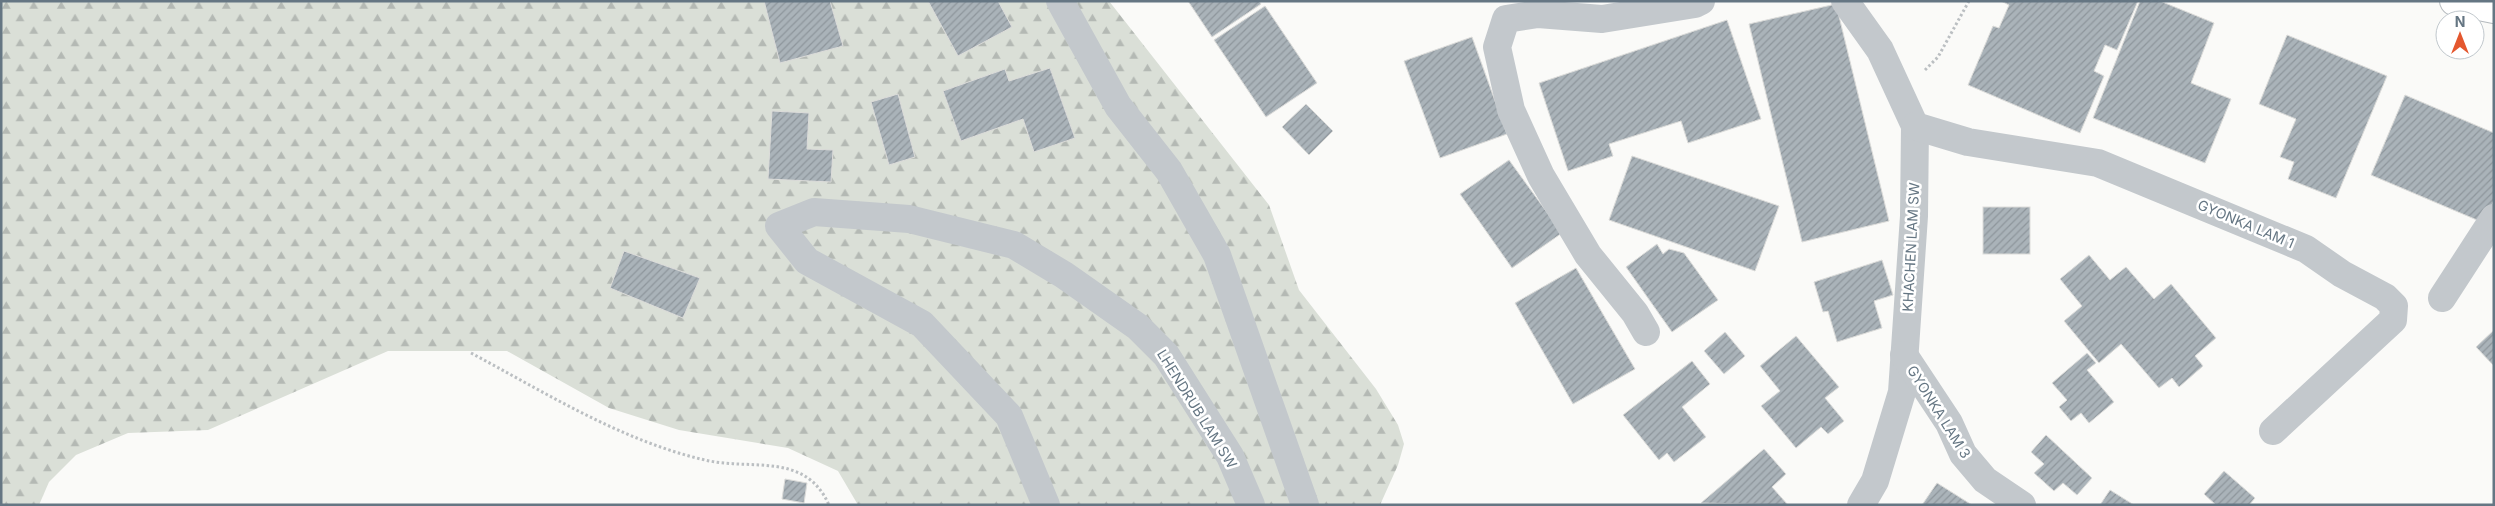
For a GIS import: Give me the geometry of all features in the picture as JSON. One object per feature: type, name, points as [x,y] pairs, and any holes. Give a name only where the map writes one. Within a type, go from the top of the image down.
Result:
[{"type":"main road","points":[[2454,1],[2494,10]]},
{"type":"street","points":[[1060,1],[1118,106],[1169,171],[1217,255],[1305,505]]},
{"type":"street","points":[[1646,332],[1635,313],[1588,255],[1542,176],[1511,110],[1497,47],[1506,19],[1538,14],[1602,19],[1701,1]]},
{"type":"street","name":"KHACHEN LAM SW","points":[[1845,1],[1880,50],[1909,110],[1914,216],[1902,392],[1875,481],[1861,505]]},
{"type":"street","points":[[1909,110],[1967,128],[2097,151],[2157,175],[2197,186]]},
{"type":"street","name":"GYONKA LAM 1","points":[[1909,110],[1968,142],[2098,163],[2306,249],[2342,274],[2385,297],[2394,306],[2393,320],[2273,432]]},
{"type":"street","name":"LHENDRUB LAM SW","points":[[1046,505],[1009,416],[922,324],[807,261],[779,226],[814,212],[909,219],[1014,246],[1056,270],[1138,327],[1166,356],[1230,456],[1251,505]]},
{"type":"street","points":[[2442,298],[2494,218]]},
{"type":"street","name":"GYONKA LAM 3","points":[[1904,356],[1949,423],[1963,454],[1985,480],[2022,505]]},
{"type":"path","points":[[1909,110],[1969,1]]},
{"type":"path","points":[[471,353],[592,417],[662,449],[708,461],[776,467],[805,474],[816,484],[829,505]]},
{"type":"green space","points":[[1,1],[1109,1],[1269,205],[1299,290],[1376,389],[1398,425],[1404,444],[1398,465],[1380,505],[858,505],[838,471],[788,448],[679,430],[609,408],[507,351],[388,351],[208,430],[128,433],[76,455],[49,482],[39,505],[1,505]]},
{"type":"building","points":[[764,1],[830,1],[843,46],[780,63]]},
{"type":"building","points":[[928,1],[998,1],[1012,27],[958,56]]},
{"type":"building","points":[[1188,1],[1259,1],[1261,4],[1212,37]]},
{"type":"building","points":[[2001,1],[2138,1],[2117,50],[2105,45],[2094,71],[2104,76],[2080,133],[1968,85],[1993,26],[1999,28],[2009,5]]},
{"type":"building","points":[[2140,1],[2160,1],[2214,23],[2191,83],[2231,99],[2205,163],[2093,118]]},
{"type":"building","points":[[1836,4],[1889,221],[1802,242],[1749,24]]},
{"type":"building","points":[[1265,6],[1317,83],[1266,117],[1214,40]]},
{"type":"building","points":[[1727,20],[1761,119],[1688,143],[1681,121],[1609,144],[1613,156],[1568,171],[1539,83]]},
{"type":"building","points":[[2287,35],[2387,76],[2336,198],[2288,179],[2294,162],[2280,157],[2296,119],[2259,104]]},
{"type":"building","points":[[1472,37],[1507,134],[1440,158],[1404,61]]},
{"type":"building","points":[[1050,68],[1075,138],[1034,152],[1023,119],[961,141],[943,91],[1005,69],[1009,81]]},
{"type":"building","points":[[898,94],[915,157],[889,165],[871,102]]},
{"type":"building","points":[[2405,95],[2494,133],[2494,200],[2484,223],[2371,175]]},
{"type":"building","points":[[1306,104],[1333,131],[1309,155],[1282,127]]},
{"type":"building","points":[[772,111],[809,113],[807,149],[833,150],[831,182],[768,179]]},
{"type":"building","points":[[1632,156],[1779,206],[1755,271],[1609,220]]},
{"type":"building","points":[[1509,160],[1562,233],[1512,268],[1460,194]]},
{"type":"building","points":[[1983,207],[2030,207],[2030,254],[1983,254]]},
{"type":"building","points":[[1657,244],[1663,254],[1669,249],[1684,253],[1718,300],[1672,332],[1626,267]]},
{"type":"building","points":[[624,251],[700,278],[683,318],[610,288]]},
{"type":"building","points":[[2089,255],[2110,280],[2126,267],[2154,299],[2171,284],[2216,338],[2195,356],[2203,366],[2179,387],[2172,378],[2159,388],[2121,344],[2099,363],[2064,321],[2082,306],[2060,279]]},
{"type":"building","points":[[1882,260],[1893,295],[1874,301],[1882,328],[1837,342],[1828,311],[1823,312],[1814,282]]},
{"type":"building","points":[[1576,268],[1635,369],[1573,404],[1515,303]]},
{"type":"building","points":[[2494,330],[2494,366],[2476,347]]},
{"type":"building","points":[[1725,332],[1745,356],[1724,374],[1704,351]]},
{"type":"building","points":[[1796,336],[1839,387],[1825,398],[1844,421],[1828,434],[1821,427],[1796,448],[1761,406],[1780,391],[1760,366]]},
{"type":"building","points":[[2087,353],[2096,363],[2087,370],[2114,402],[2089,423],[2081,413],[2071,421],[2059,407],[2067,400],[2052,383]]},
{"type":"building","points":[[1692,361],[1710,384],[1682,407],[1706,437],[1674,462],[1667,453],[1659,460],[1623,415]]},
{"type":"building","points":[[2046,435],[2092,478],[2077,495],[2063,483],[2054,491],[2034,473],[2044,464],[2031,452]]},
{"type":"building","points":[[1764,449],[1786,474],[1772,487],[1788,505],[1701,503]]},
{"type":"building","points":[[2224,471],[2255,498],[2249,505],[2216,505],[2204,494]]},
{"type":"building","points":[[785,479],[807,483],[804,503],[782,499]]},
{"type":"building","points":[[1937,483],[1972,505],[1922,505]]},
{"type":"building","points":[[2110,490],[2134,505],[2100,505]]}]
